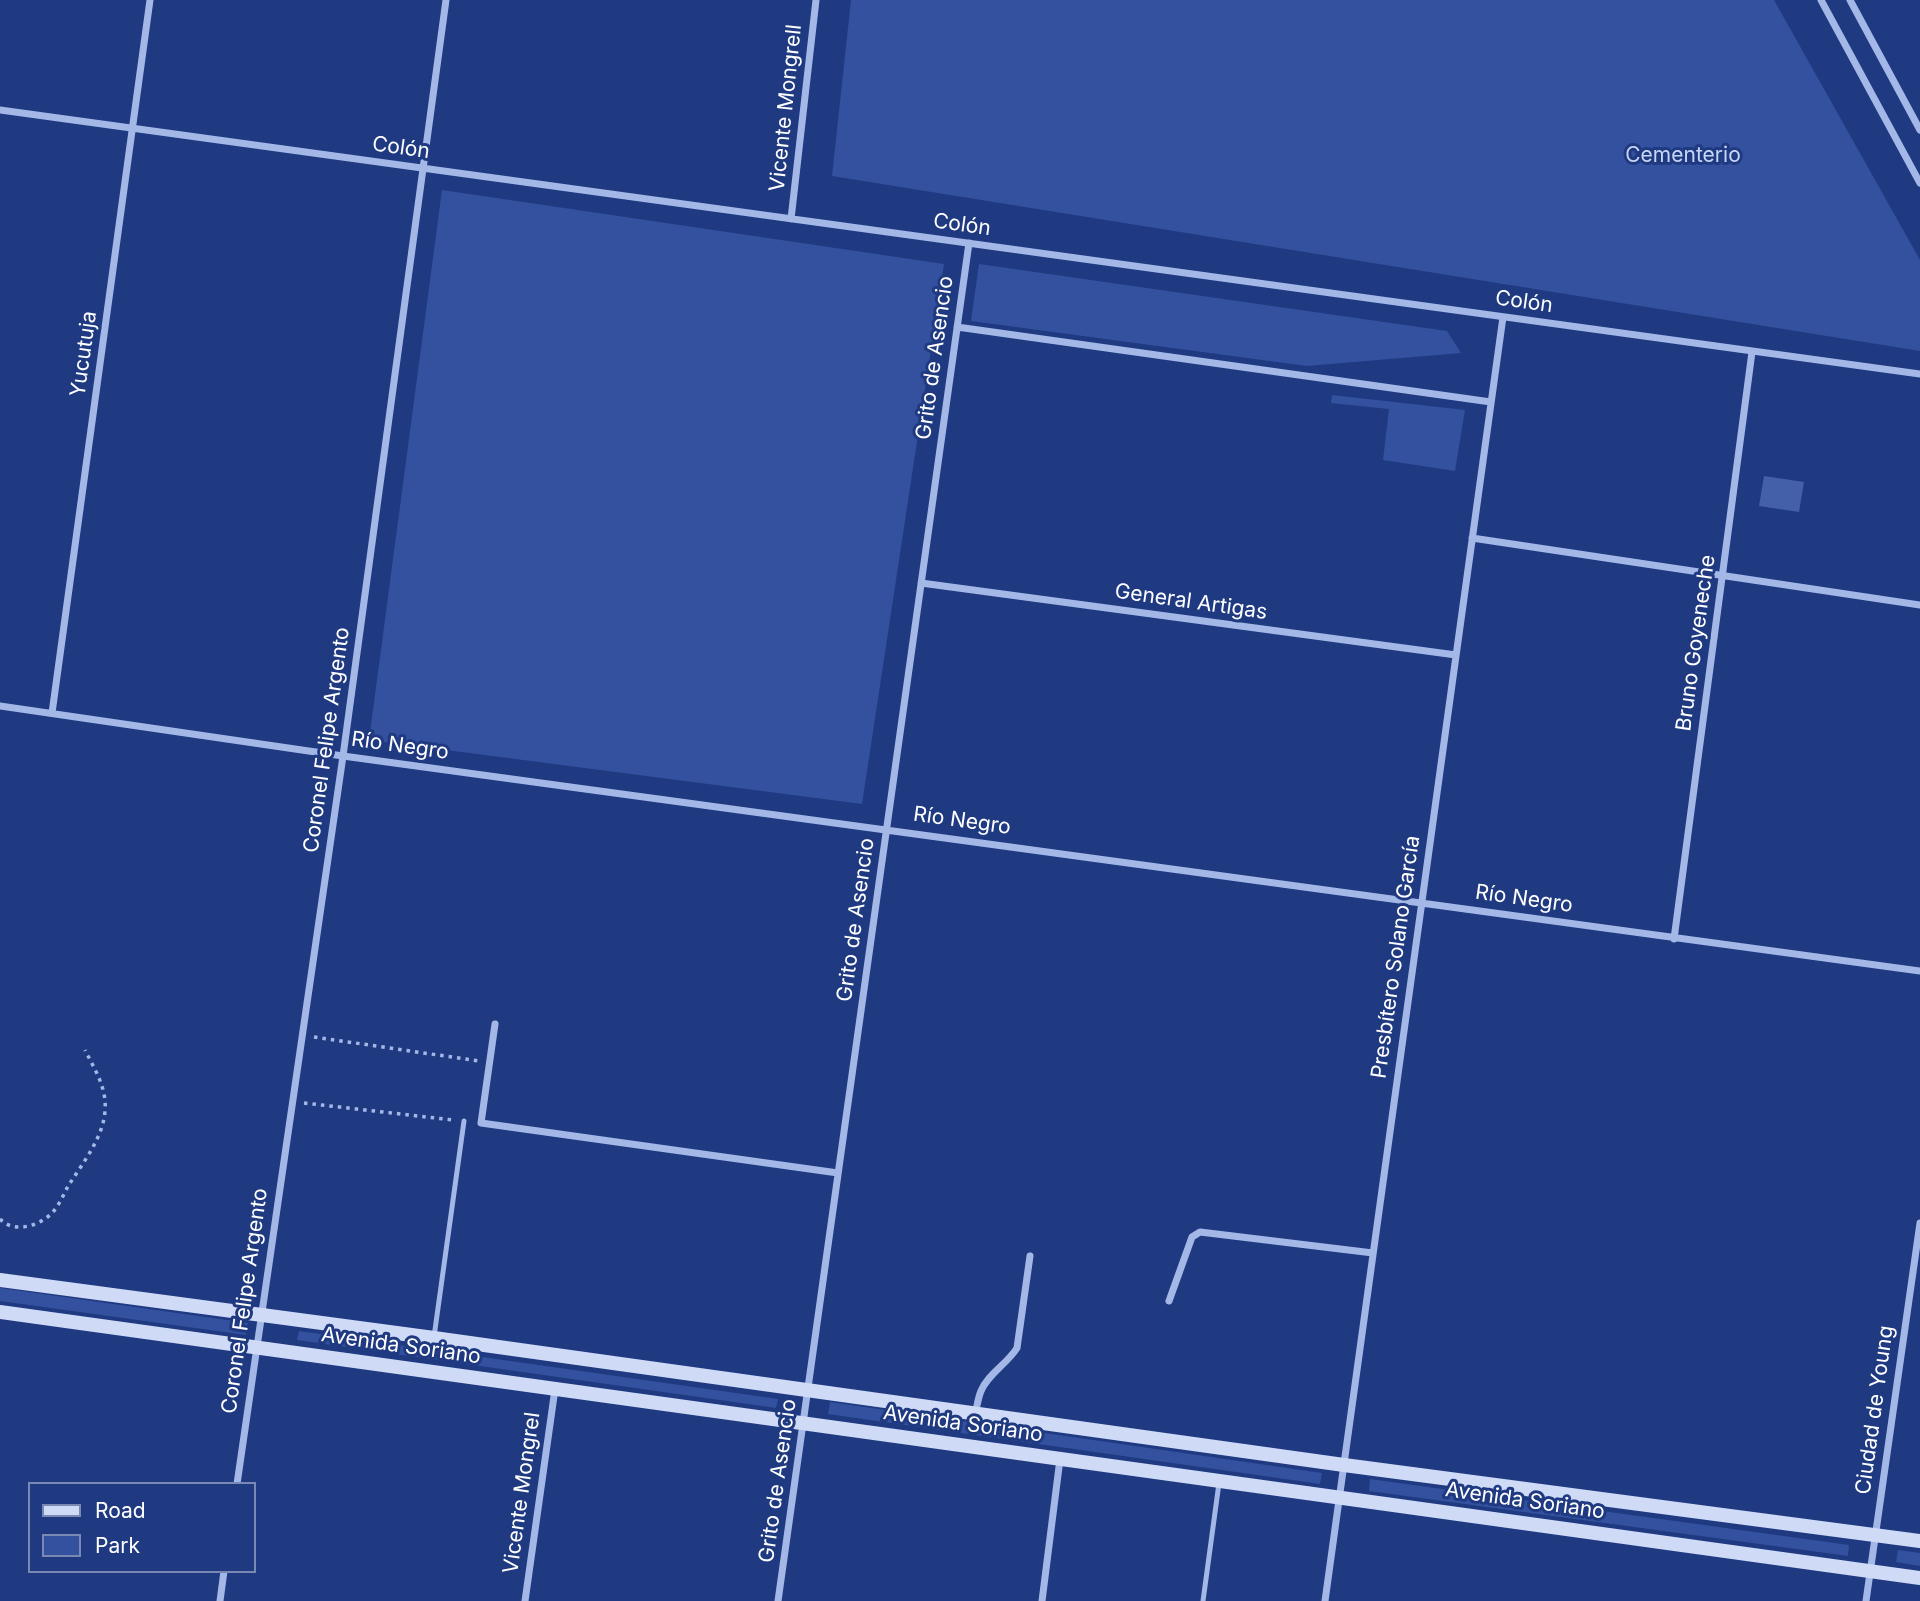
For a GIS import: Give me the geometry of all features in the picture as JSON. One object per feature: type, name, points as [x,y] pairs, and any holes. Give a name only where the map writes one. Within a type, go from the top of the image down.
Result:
[{"type":"street","name":"Yucutuja","points":[[52,713],[150,0]]},
{"type":"street","name":"Coronel Felipe Argento","points":[[237,1482],[343,756],[446,0]]},
{"type":"street","name":"Vicente Mongrell","points":[[791,219],[816,0]]},
{"type":"street","points":[[1821,0],[1920,183]]},
{"type":"street","points":[[1850,0],[1920,130]]},
{"type":"street","name":"Colón","points":[[0,110],[1920,374]]},
{"type":"street","name":"Grito de Asencio","points":[[778,1601],[969,243]]},
{"type":"street","name":"Presbítero Solano García","points":[[1325,1601],[1503,317]]},
{"type":"street","points":[[957,327],[1491,402]]},
{"type":"street","name":"Bruno Goyeneche","points":[[1674,939],[1752,352]]},
{"type":"street","points":[[1472,538],[1920,605]]},
{"type":"street","name":"General Artigas","points":[[921,583],[1456,655]]},
{"type":"street","name":"Río Negro","points":[[0,706],[343,756],[1920,971]]},
{"type":"street","points":[[495,1024],[481,1123],[838,1173]]},
{"type":"street","name":"Ciudad de Young","points":[[1866,1601],[1920,1223]]},
{"type":"street","points":[[1169,1301],[1192,1237],[1200,1232],[1373,1253]]},
{"type":"street","points":[[975,1414],[981,1391],[990,1377],[1010,1360],[1017,1348],[1030,1256]]},
{"type":"street","name":"Avenida Soriano","points":[[0,1280],[1343,1465],[1920,1541]]},
{"type":"street","name":"Avenida Soriano","points":[[0,1312],[1920,1578]]},
{"type":"street","name":"Vicente Mongrel","points":[[525,1601],[555,1389]]},
{"type":"street","points":[[1042,1601],[1061,1458]]},
{"type":"street","points":[[220,1601],[224,1573]]},
{"type":"lane","points":[[434,1338],[464,1121]]},
{"type":"lane","points":[[1203,1601],[1219,1480]]},
{"type":"path","points":[[302,1035],[489,1063]]},
{"type":"path","points":[[0,1219],[5,1224],[21,1228],[37,1223],[53,1212],[96,1141],[105,1112],[104,1088],[85,1050]]},
{"type":"path","points":[[292,1102],[464,1121]]},
{"type":"green space","name":"Cementerio","points":[[851,0],[1774,0],[1920,260],[1920,351],[832,176]]},
{"type":"green space","points":[[442,190],[944,264],[862,804],[369,740]]},
{"type":"green space","points":[[979,264],[1447,331],[1461,353],[1307,366],[971,321]]},
{"type":"green space","points":[[1332,395],[1465,410],[1455,471],[1383,460],[1389,409],[1331,403]]},
{"type":"green space","points":[[0,1288],[248,1323],[246,1335],[0,1301]]},
{"type":"green space","points":[[299,1331],[778,1399],[776,1408],[297,1340]]},
{"type":"green space","points":[[830,1402],[1322,1473],[1320,1484],[828,1414]]},
{"type":"green space","points":[[1370,1479],[1849,1545],[1848,1556],[1369,1491]]},
{"type":"green space","points":[[1898,1550],[1920,1553],[1920,1566],[1896,1562]]},
{"type":"building","points":[[1764,476],[1804,482],[1799,512],[1759,506]]}]
